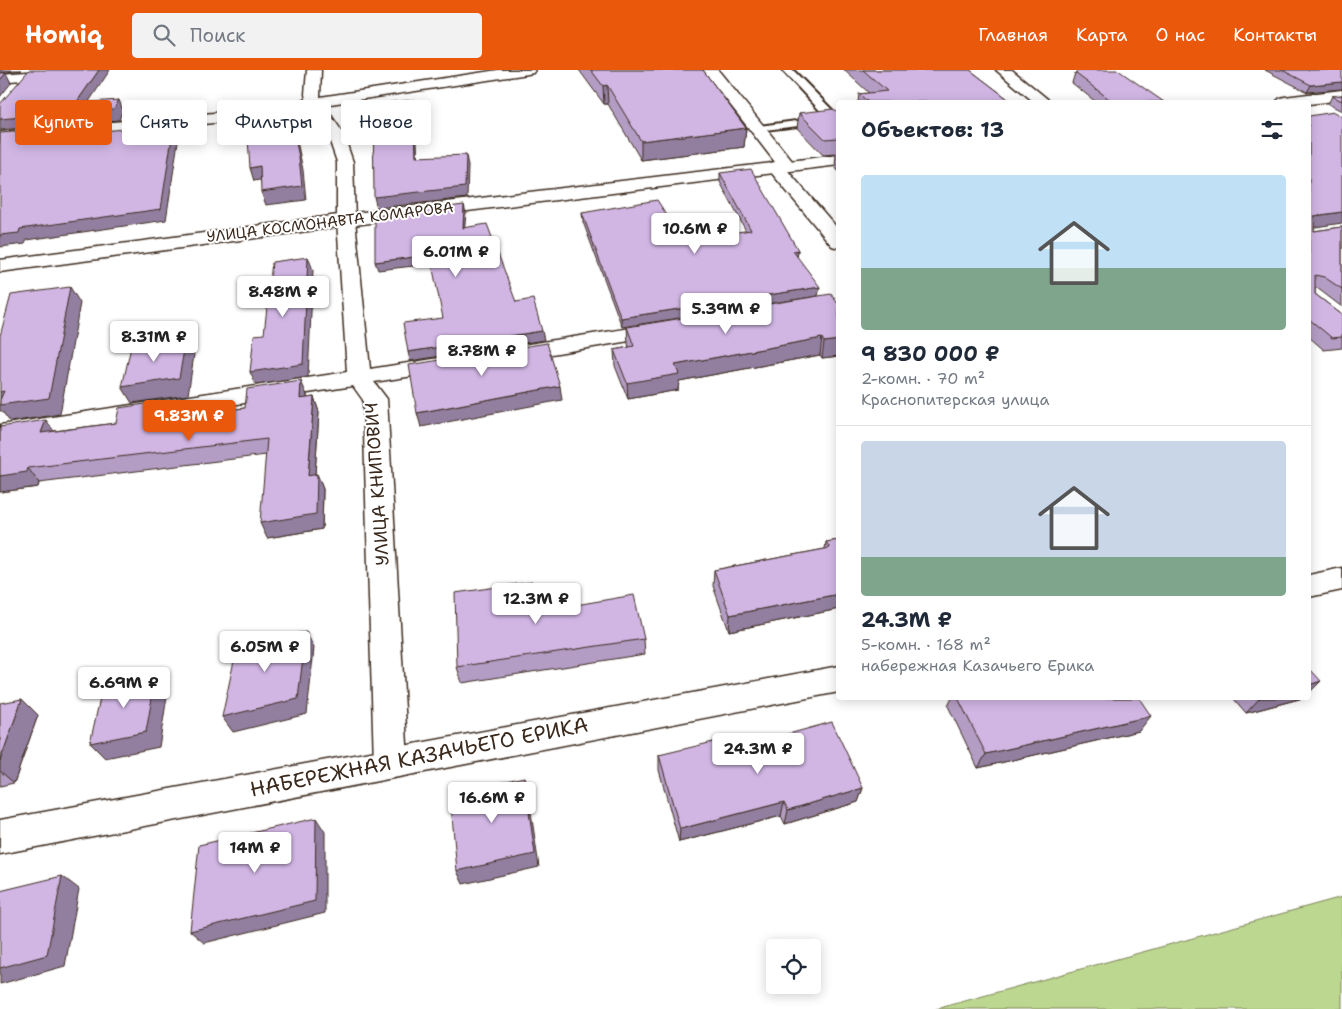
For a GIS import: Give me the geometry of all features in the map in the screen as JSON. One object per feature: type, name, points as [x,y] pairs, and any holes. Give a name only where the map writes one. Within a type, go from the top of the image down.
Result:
[{"type":"street","points":[[314,70],[312,94],[314,100]]},
{"type":"street","points":[[331,101],[366,93],[528,70]]},
{"type":"street","points":[[710,70],[759,128],[782,166],[836,238]]},
{"type":"street","points":[[1003,70],[1040,100]]},
{"type":"street","points":[[0,78],[30,73]]},
{"type":"street","points":[[16,89],[30,73]]},
{"type":"street","points":[[1301,100],[1342,95]]},
{"type":"street","points":[[0,137],[217,118]]},
{"type":"street","name":"УЛИЦА КНИПОВИЧ","points":[[331,126],[345,162],[346,220],[359,378],[375,399],[391,762]]},
{"type":"street","name":"УЛИЦА КОСМОНАВТА КОМАРОВА","points":[[0,266],[346,220],[836,160]]},
{"type":"street","points":[[0,432],[359,378],[682,326]]},
{"type":"street","points":[[1311,586],[1342,579]]},
{"type":"street","name":"НАБЕРЕЖНАЯ КАЗАЧЬЕГО ЕРИКА","points":[[0,837],[836,680]]},
{"type":"lane","points":[[787,70],[836,121]]},
{"type":"lane","points":[[759,128],[836,121]]},
{"type":"green space","points":[[1342,897],[1342,1009],[936,1009]]},
{"type":"building","points":[[29,70],[99,70],[78,100],[15,100],[15,118],[0,119],[0,104]]},
{"type":"building","points":[[591,70],[703,70],[746,128],[641,141],[607,85],[603,86]]},
{"type":"building","points":[[863,70],[970,70],[1009,100],[866,100],[859,94],[887,91]]},
{"type":"building","points":[[1078,70],[1118,70],[1161,100],[1110,100],[1075,73]]},
{"type":"building","points":[[1282,70],[1342,70],[1342,82],[1311,85]]},
{"type":"building","points":[[0,73],[6,73],[0,80]]},
{"type":"building","points":[[1342,95],[1342,101],[1332,96]]},
{"type":"building","points":[[112,100],[119,100],[112,109]]},
{"type":"building","points":[[833,109],[836,110],[836,138],[825,139],[799,113]]},
{"type":"building","points":[[1334,112],[1342,117],[1342,212],[1314,216],[1314,231],[1342,227],[1342,289],[1324,277],[1315,275],[1315,294],[1342,314],[1342,337],[1332,338],[1311,321],[1311,116]]},
{"type":"building","points":[[122,129],[122,145],[171,145],[161,209],[20,229],[19,233],[0,235],[0,133],[15,132],[15,145],[112,145],[112,130]]},
{"type":"building","points":[[248,145],[296,145],[302,186],[261,192],[260,166],[250,168]]},
{"type":"building","points":[[373,145],[416,145],[416,157],[466,155],[465,187],[374,197]]},
{"type":"building","points":[[751,169],[798,250],[793,251],[820,287],[621,318],[582,213],[657,200],[683,240],[751,230],[720,173]]},
{"type":"building","points":[[464,205],[463,228],[487,224],[516,302],[533,299],[542,331],[408,352],[403,323],[443,318],[430,255],[375,262],[375,216]]},
{"type":"building","points":[[308,257],[303,364],[250,372],[254,335],[264,334],[272,262]]},
{"type":"building","points":[[70,287],[49,398],[0,405],[4,391],[0,392],[0,336],[11,295]]},
{"type":"building","points":[[831,294],[836,301],[836,340],[824,342],[822,338],[675,365],[679,374],[627,383],[614,350],[634,346],[627,327]]},
{"type":"building","points":[[186,339],[179,378],[122,387],[131,347]]},
{"type":"building","points":[[547,343],[560,386],[417,413],[409,365]]},
{"type":"building","points":[[301,381],[300,399],[314,397],[308,476],[317,474],[316,514],[260,523],[267,439],[28,468],[27,472],[0,476],[0,427],[46,420],[41,433],[116,423],[119,408],[178,399],[175,415],[245,408],[247,389]]},
{"type":"building","points":[[836,540],[836,595],[730,615],[714,570],[830,548],[826,542]]},
{"type":"building","points":[[532,582],[535,612],[634,595],[644,639],[457,667],[455,593]]},
{"type":"building","points":[[306,632],[298,699],[222,717],[238,642]]},
{"type":"building","points":[[1311,670],[1321,681],[1311,684]]},
{"type":"building","points":[[156,675],[146,732],[90,743],[103,685]]},
{"type":"building","points":[[22,699],[0,761],[0,703]]},
{"type":"building","points":[[959,700],[1140,700],[1151,716],[986,754]]},
{"type":"building","points":[[832,722],[863,788],[788,810],[784,802],[680,829],[659,755],[734,737],[738,748]]},
{"type":"building","points":[[524,777],[535,854],[457,871],[450,794]]},
{"type":"building","points":[[316,818],[315,901],[190,931],[199,845]]},
{"type":"building","points":[[62,876],[47,955],[0,968],[0,891]]}]
